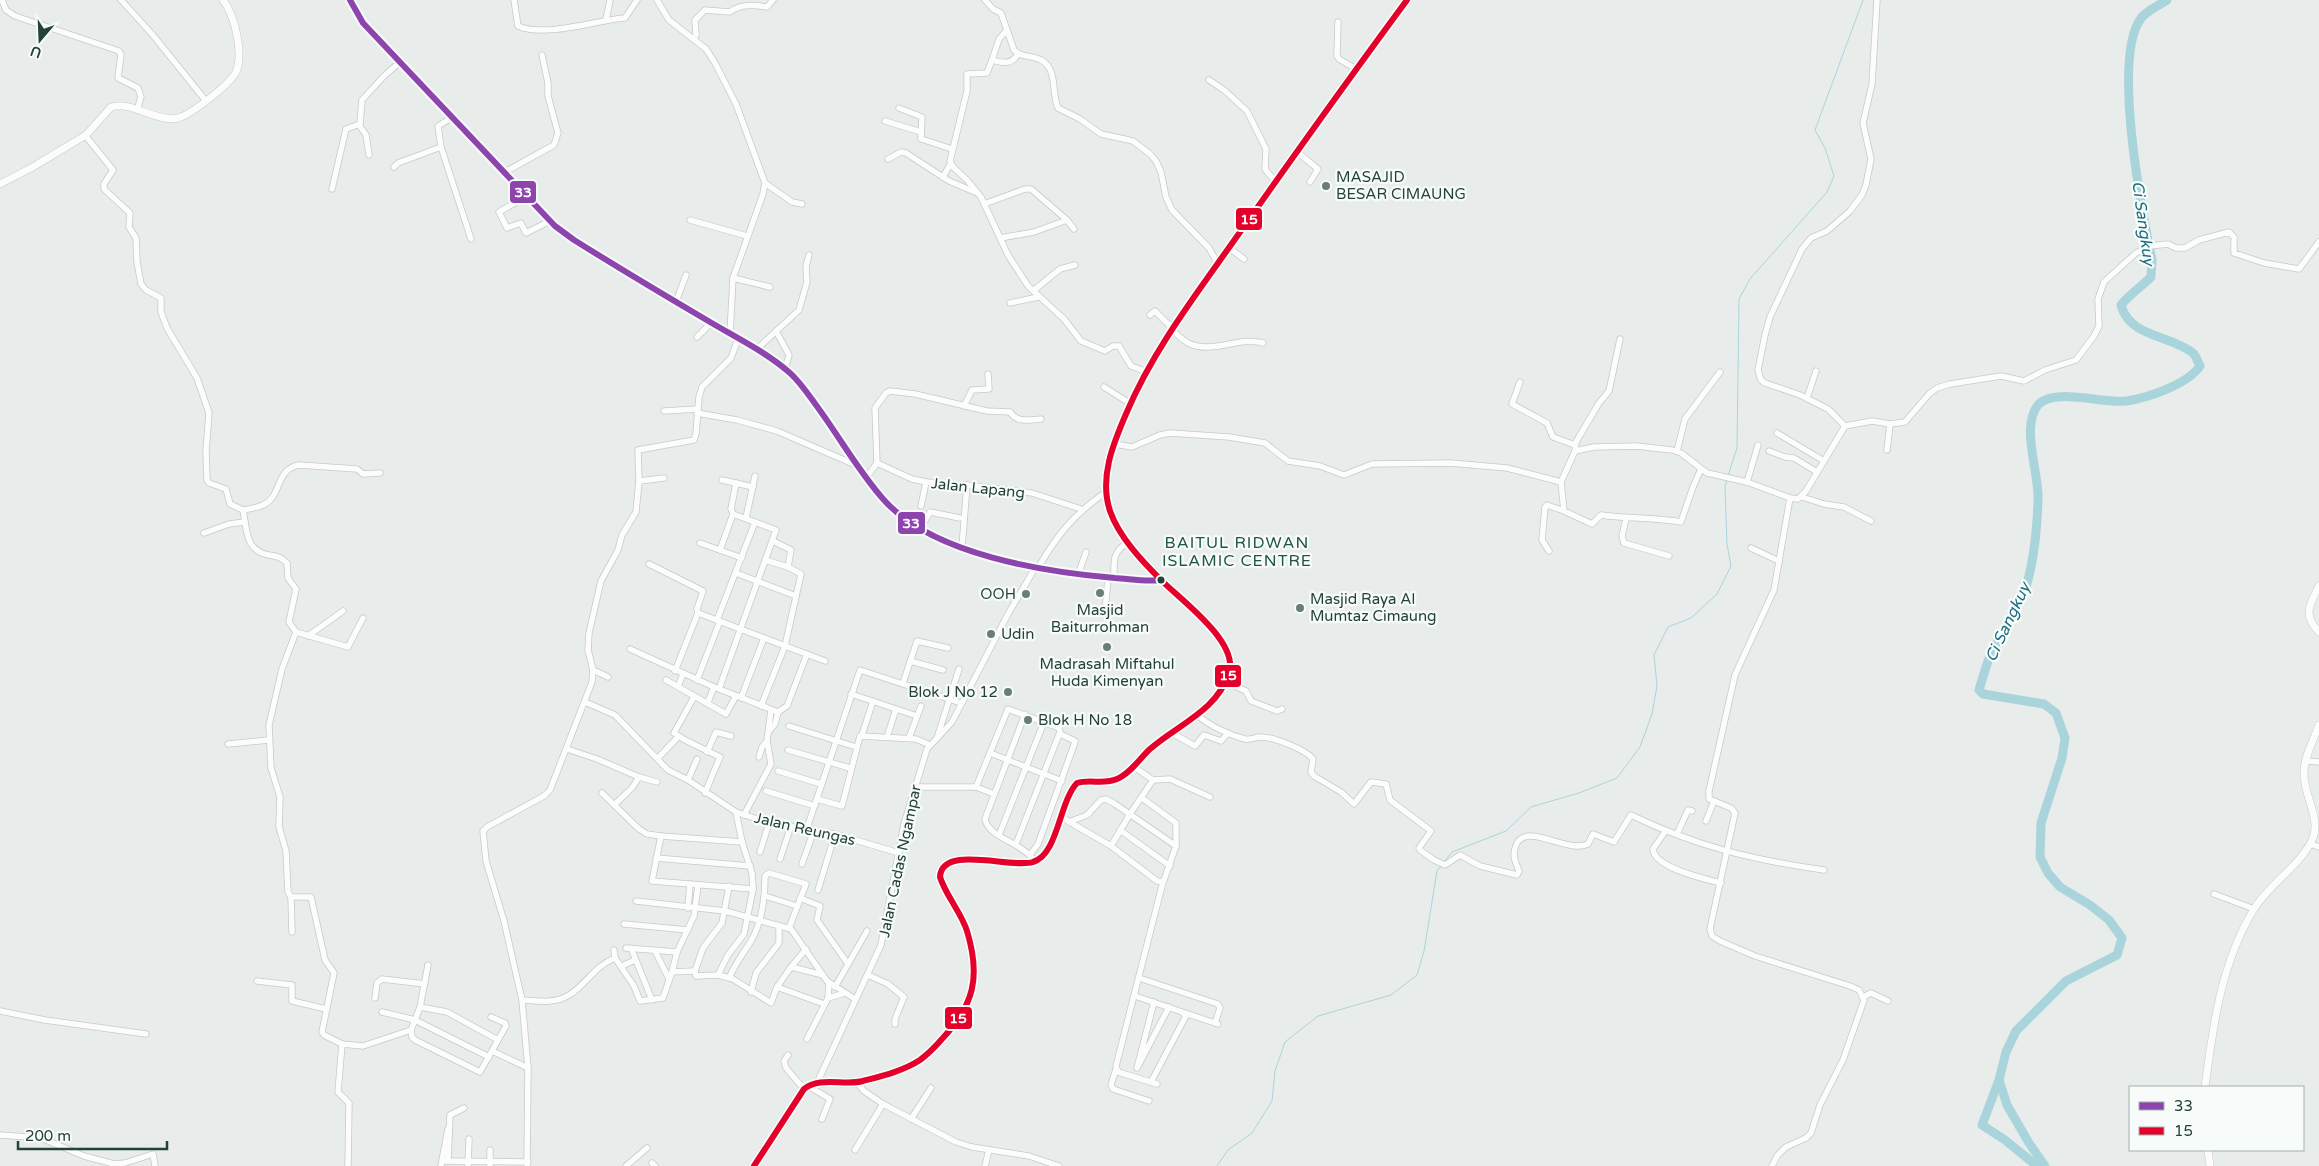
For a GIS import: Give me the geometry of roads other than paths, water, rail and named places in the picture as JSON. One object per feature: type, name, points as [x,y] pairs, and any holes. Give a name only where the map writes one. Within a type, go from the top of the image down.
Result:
[{"type":"main road","points":[[754,1166],[810,1086],[857,1083],[892,1073],[920,1060],[957,1023],[967,1008],[973,984],[972,946],[962,919],[940,877],[942,868],[950,861],[957,859],[1023,864],[1048,849],[1065,819],[1066,800],[1077,783],[1116,780],[1149,750],[1197,716],[1215,698],[1226,682],[1231,661],[1227,650],[1192,606],[1161,580],[1128,542],[1115,521],[1106,492],[1106,473],[1128,409],[1147,372],[1173,330],[1228,248],[1407,0]]},
{"type":"street","points":[[2,0],[9,13]]},
{"type":"street","points":[[121,0],[158,40],[206,101]]},
{"type":"street","points":[[0,184],[85,135],[111,107],[120,106],[150,115],[178,118],[206,101],[233,77],[238,63],[236,32],[232,15],[223,0]]},
{"type":"street","points":[[350,0],[363,22],[550,221],[580,244],[757,349],[785,370],[806,391],[866,478],[900,516],[920,529],[962,547],[1037,568],[1078,575],[1145,581],[1161,580]]},
{"type":"street","points":[[514,0],[517,22],[521,28],[558,28],[627,16],[637,0]]},
{"type":"street","points":[[606,20],[610,0]]},
{"type":"street","points":[[657,0],[669,20],[706,49],[727,84],[765,183],[792,202],[802,204]]},
{"type":"street","points":[[694,38],[696,35],[695,20],[705,10],[730,12],[734,9],[754,6],[767,7],[770,6],[773,0]]},
{"type":"street","points":[[985,0],[993,9],[1001,13],[1006,31],[1018,54],[1040,60],[1051,71],[1056,105],[1060,109],[1080,119],[1101,134],[1133,141],[1150,154],[1156,161],[1166,197],[1172,210],[1209,248],[1218,264]]},
{"type":"street","points":[[1845,426],[1828,409],[1807,398],[1765,383],[1758,375],[1758,369],[1770,317],[1802,249],[1812,238],[1827,231],[1850,211],[1862,195],[1866,185],[1871,160],[1864,123],[1874,71],[1877,0]]},
{"type":"street","points":[[0,13],[9,13],[119,51],[121,55],[118,78],[138,88],[141,97],[137,110]]},
{"type":"street","points":[[1338,22],[1337,56],[1356,70]]},
{"type":"street","points":[[943,177],[951,163],[952,150],[968,85],[966,75],[969,73],[987,73],[999,39],[1006,31]]},
{"type":"street","points":[[992,60],[1008,62],[1013,60],[1018,54]]},
{"type":"street","points":[[505,172],[554,145],[557,140],[558,133],[548,96],[548,83],[542,55]]},
{"type":"street","points":[[370,155],[366,135],[360,125],[362,100],[400,62]]},
{"type":"street","points":[[1209,80],[1224,90],[1247,111],[1266,149],[1265,169],[1276,182]]},
{"type":"street","points":[[899,108],[921,116],[920,136],[923,140],[952,150]]},
{"type":"street","points":[[453,117],[438,126],[441,147],[471,238]]},
{"type":"street","points":[[885,121],[921,132]]},
{"type":"street","points":[[332,189],[345,131],[349,127],[360,125]]},
{"type":"street","points":[[85,135],[113,170],[104,184],[104,189],[130,213],[129,227],[136,238],[136,262],[141,284],[146,290],[161,298],[161,312],[167,328],[180,347],[202,390],[209,413],[206,452],[207,480],[209,483],[226,489],[230,504],[243,510],[264,505],[271,499],[284,472],[299,465],[357,469],[363,474],[380,473]]},
{"type":"street","points":[[394,167],[398,163],[441,147]]},
{"type":"street","points":[[888,159],[904,152],[943,177],[977,192]]},
{"type":"street","points":[[1297,152],[1318,169],[1310,182]]},
{"type":"street","points":[[951,163],[977,192],[1018,271],[1038,297],[1064,319],[1081,341],[1105,351],[1113,346],[1119,346],[1131,366],[1147,372]]},
{"type":"street","points":[[730,334],[732,278],[765,183]]},
{"type":"street","points":[[984,204],[1024,189],[1031,189],[1074,228]]},
{"type":"street","points":[[527,196],[499,212],[508,228],[521,224],[525,233],[528,233],[550,221]]},
{"type":"street","points":[[690,220],[747,236]]},
{"type":"street","points":[[1000,238],[1049,227],[1067,220]]},
{"type":"street","points":[[1802,497],[1845,426],[1872,421],[1890,424],[1908,420],[1929,394],[1938,388],[1950,384],[2001,376],[2024,381],[2045,370],[2076,360],[2099,326],[2098,299],[2104,282],[2136,253],[2150,246],[2168,244],[2176,248],[2185,248],[2199,240],[2228,232],[2234,237],[2234,253],[2264,263],[2299,270],[2319,242]]},
{"type":"street","points":[[1228,248],[1244,259]]},
{"type":"street","points":[[757,349],[794,315],[801,306],[807,282],[806,266],[809,255]]},
{"type":"street","points":[[1033,291],[1060,269],[1075,265]]},
{"type":"street","points":[[676,302],[686,275]]},
{"type":"street","points":[[732,278],[770,287]]},
{"type":"street","points":[[1010,303],[1038,297]]},
{"type":"street","points":[[1150,315],[1155,311],[1187,342],[1207,347],[1234,342],[1256,341],[1263,343]]},
{"type":"street","points":[[697,337],[711,322]]},
{"type":"street","points":[[776,331],[789,355],[785,370]]},
{"type":"street","points":[[464,1108],[451,1112],[445,1163],[528,1164],[528,1068],[522,1000],[504,921],[484,851],[483,831],[549,791],[585,702],[593,670],[588,654],[588,643],[599,587],[610,561],[618,550],[622,535],[636,512],[639,481],[638,450],[694,440],[697,410],[702,387],[731,358],[738,339]]},
{"type":"street","points":[[1564,511],[1562,482],[1575,448],[1599,403],[1609,392],[1620,339]]},
{"type":"street","points":[[1807,398],[1816,371]]},
{"type":"street","points":[[1677,451],[1685,419],[1720,372]]},
{"type":"street","points":[[964,406],[972,390],[988,389],[988,374]]},
{"type":"street","points":[[1520,382],[1512,404],[1547,423],[1553,437],[1575,448],[1636,446],[1677,451],[1701,470],[1747,482],[1790,498],[1798,499],[1802,497],[1824,504],[1844,507],[1870,521]]},
{"type":"street","points":[[1104,387],[1128,409]]},
{"type":"street","points":[[866,478],[877,463],[875,408],[886,393],[890,391],[901,391],[987,411],[1010,412],[1013,417],[1020,420],[1041,419]]},
{"type":"street","points":[[664,411],[697,410],[777,431],[858,466]]},
{"type":"street","points":[[1887,450],[1890,424]]},
{"type":"street","points":[[1115,444],[1132,447],[1160,435],[1170,433],[1210,434],[1265,443],[1288,461],[1320,466],[1344,475],[1372,464],[1462,463],[1507,468],[1562,482]]},
{"type":"street","points":[[1777,433],[1824,461]]},
{"type":"street","points":[[1747,482],[1758,445]]},
{"type":"street","points":[[1769,451],[1787,458],[1794,458],[1817,472]]},
{"type":"street","name":"Jalan Lapang","points":[[877,463],[912,479],[1032,493],[1081,509]]},
{"type":"street","points":[[1549,551],[1542,540],[1545,507],[1564,511],[1594,524],[1599,516],[1682,522],[1685,508],[1701,470]]},
{"type":"street","points":[[746,518],[755,476]]},
{"type":"street","points":[[639,481],[664,478]]},
{"type":"street","points":[[722,480],[753,487]]},
{"type":"street","points":[[921,506],[926,482]]},
{"type":"street","points":[[720,550],[733,514],[731,509],[736,483]]},
{"type":"street","points":[[962,547],[967,484]]},
{"type":"street","name":"Jalan Cadas Ngampar","points":[[810,1086],[868,975],[883,940],[904,824],[921,765],[930,746],[952,722],[1037,568],[1056,538],[1081,509],[1106,492]]},
{"type":"street","points":[[1772,1166],[1781,1152],[1806,1138],[1813,1128],[1820,1105],[1843,1060],[1863,997],[1860,990],[1772,962],[1714,938],[1711,933],[1710,925],[1728,852],[1735,813],[1731,808],[1708,797],[1708,791],[1732,685],[1774,590],[1790,498]]},
{"type":"street","points":[[243,510],[248,539],[254,548],[258,552],[278,556],[287,562],[288,578],[296,589],[289,622],[296,632],[348,647],[363,618]]},
{"type":"street","points":[[920,529],[930,512],[960,518]]},
{"type":"street","points":[[708,702],[716,688],[741,629],[776,532],[775,529],[733,514]]},
{"type":"street","points":[[1626,518],[1622,536],[1624,543],[1669,556]]},
{"type":"street","points":[[204,533],[229,524],[245,522]]},
{"type":"street","points":[[697,680],[755,522]]},
{"type":"street","points":[[773,541],[791,550],[788,567]]},
{"type":"street","points":[[1105,612],[1114,557],[1118,549],[1128,542]]},
{"type":"street","points":[[700,544],[742,558]]},
{"type":"street","points":[[1751,548],[1779,561]]},
{"type":"street","points":[[1078,575],[1086,552]]},
{"type":"street","points":[[761,706],[785,646],[801,574],[788,567],[766,560]]},
{"type":"street","points":[[649,564],[702,590],[703,594],[675,671]]},
{"type":"street","points":[[736,573],[796,596]]},
{"type":"street","points":[[2319,586],[2309,608],[2309,619],[2319,632]]},
{"type":"street","points":[[308,636],[343,611]]},
{"type":"street","points":[[698,612],[825,662]]},
{"type":"street","points":[[292,932],[291,897],[288,892],[286,851],[279,828],[279,792],[271,768],[268,740],[270,719],[282,669],[296,632]]},
{"type":"street","points":[[666,680],[694,698],[696,696],[727,714],[738,697],[764,638]]},
{"type":"street","points":[[902,683],[919,640],[948,648]]},
{"type":"street","points":[[630,649],[675,671],[778,712]]},
{"type":"street","points":[[769,730],[775,724],[778,712],[787,706],[807,654]]},
{"type":"street","points":[[910,660],[943,670]]},
{"type":"street","points":[[937,738],[948,698],[959,669]]},
{"type":"street","points":[[593,670],[608,677]]},
{"type":"street","points":[[802,864],[821,784],[858,672],[862,670],[961,703]]},
{"type":"street","points":[[679,684],[684,674]]},
{"type":"street","points":[[1226,682],[1246,691],[1251,701],[1277,711],[1282,709]]},
{"type":"street","points":[[851,694],[917,716]]},
{"type":"street","points":[[676,739],[674,731],[694,698]]},
{"type":"street","points":[[817,799],[842,806],[856,747],[873,701]]},
{"type":"street","name":"Jalan Reungas","points":[[585,702],[615,715],[668,770],[688,780],[736,812],[770,824],[835,834],[899,854]]},
{"type":"street","points":[[909,738],[920,706]]},
{"type":"street","points":[[976,788],[1007,710],[1010,708],[1061,729],[1016,844]]},
{"type":"street","points":[[887,737],[896,709]]},
{"type":"street","points":[[744,815],[770,768],[771,760],[767,741],[771,710]]},
{"type":"street","points":[[1025,714],[984,819],[989,829],[1016,844],[1032,858],[1062,781],[1075,741],[1060,734]]},
{"type":"street","points":[[1197,716],[1212,726],[1248,740],[1260,737],[1281,741],[1308,754],[1313,759],[1311,772],[1314,776],[1341,792],[1354,804],[1371,782],[1386,784],[1390,800],[1431,831],[1419,849],[1443,864],[1449,864],[1458,855],[1480,866],[1517,875],[1519,871],[1513,853],[1518,842],[1524,836],[1530,835],[1557,844],[1564,843],[1579,847],[1588,844],[1593,834],[1614,842],[1631,815],[1665,832],[1677,834],[1728,852],[1771,862],[1824,870]]},
{"type":"street","points":[[999,835],[1044,722]]},
{"type":"street","points":[[2204,1086],[2217,1002],[2230,963],[2254,909],[2310,844],[2315,834],[2316,822],[2304,776],[2319,725]]},
{"type":"street","points":[[789,726],[856,747]]},
{"type":"street","points":[[707,752],[716,732],[731,736]]},
{"type":"street","points":[[1172,732],[1195,746],[1204,735],[1221,741],[1228,732]]},
{"type":"street","points":[[862,735],[909,738],[930,746]]},
{"type":"street","points":[[676,739],[694,743],[707,752],[720,756],[705,792]]},
{"type":"street","points":[[658,758],[676,739]]},
{"type":"street","points":[[228,744],[268,740]]},
{"type":"street","points":[[759,757],[762,746],[767,741]]},
{"type":"street","points":[[567,750],[597,759],[639,777],[657,782]]},
{"type":"street","points":[[788,750],[850,768]]},
{"type":"street","points":[[990,753],[1062,781]]},
{"type":"street","points":[[688,780],[697,759]]},
{"type":"street","points":[[2307,761],[2319,762]]},
{"type":"street","points":[[1133,766],[1153,780],[1170,779],[1210,797]]},
{"type":"street","points":[[778,771],[821,784]]},
{"type":"street","points":[[614,805],[632,788],[639,777]]},
{"type":"street","points":[[1111,846],[1153,780]]},
{"type":"street","points":[[916,787],[976,788],[994,794]]},
{"type":"street","points":[[766,791],[815,806]]},
{"type":"street","points":[[602,793],[643,832],[660,836],[742,842]]},
{"type":"street","points":[[1142,798],[1176,823],[1176,846],[1163,882],[1111,1085],[1113,1090],[1149,1101]]},
{"type":"street","points":[[1065,819],[1087,815],[1101,800],[1106,799],[1176,846]]},
{"type":"street","points":[[1706,820],[1714,801]]},
{"type":"street","points":[[1677,834],[1685,813],[1688,810],[1692,811]]},
{"type":"street","points":[[718,975],[728,956],[744,934],[749,917],[753,889],[750,866],[742,842],[736,812]]},
{"type":"street","points":[[1065,819],[1111,846],[1157,881],[1163,882]]},
{"type":"street","points":[[760,852],[770,824]]},
{"type":"street","points":[[780,859],[791,826]]},
{"type":"street","points":[[1120,830],[1170,866]]},
{"type":"street","points":[[1665,832],[1653,848],[1654,855],[1658,860],[1693,876],[1721,883]]},
{"type":"street","points":[[818,890],[835,834]]},
{"type":"street","points":[[660,836],[652,879],[654,882],[753,889]]},
{"type":"street","points":[[2310,844],[2319,847]]},
{"type":"street","points":[[656,858],[750,866]]},
{"type":"street","points":[[729,978],[751,940],[765,896],[765,876],[770,873],[806,884],[789,928]]},
{"type":"street","points":[[688,908],[690,884]]},
{"type":"street","points":[[614,950],[615,958],[634,986],[638,1000],[660,1000],[666,995],[676,952],[688,930],[696,908],[698,885]]},
{"type":"street","points":[[729,886],[725,911],[720,925],[703,948],[695,971],[696,976],[718,975],[729,978],[772,1003],[777,987],[806,949]]},
{"type":"street","points":[[2214,894],[2254,909]]},
{"type":"street","points":[[291,897],[309,896],[312,898],[325,960],[334,973],[322,1032],[324,1035],[342,1044],[363,1046],[411,1030]]},
{"type":"street","points":[[765,896],[797,906]]},
{"type":"street","points":[[800,898],[820,906],[817,920],[848,964]]},
{"type":"street","points":[[636,901],[725,911],[789,928],[794,931],[829,983],[855,1000]]},
{"type":"street","points":[[624,924],[688,930]]},
{"type":"street","points":[[751,992],[757,971],[779,943],[779,926]]},
{"type":"street","points":[[835,987],[867,931]]},
{"type":"street","points":[[652,1000],[628,948],[676,952]]},
{"type":"street","points":[[655,951],[669,979]]},
{"type":"street","points":[[522,1000],[550,1001],[567,997],[595,970],[615,958]]},
{"type":"street","points":[[622,966],[635,960]]},
{"type":"street","points":[[428,965],[420,1007],[411,1030],[412,1038],[480,1072],[506,1024],[492,1017]]},
{"type":"street","points":[[791,967],[823,975]]},
{"type":"street","points":[[672,972],[695,971]]},
{"type":"street","points":[[868,975],[888,984],[904,997],[895,1019],[895,1024]]},
{"type":"street","points":[[1135,996],[1217,1023],[1220,1008],[1218,1004],[1139,978]]},
{"type":"street","points":[[374,998],[377,983],[382,979],[425,984]]},
{"type":"street","points":[[257,981],[292,985],[292,1001],[326,1009]]},
{"type":"street","points":[[807,1039],[828,998],[829,983]]},
{"type":"street","points":[[777,987],[824,1004]]},
{"type":"street","points":[[828,998],[845,993]]},
{"type":"street","points":[[1863,997],[1871,993],[1888,1001]]},
{"type":"street","points":[[1134,1077],[1154,1002]]},
{"type":"street","points":[[420,1007],[447,1012],[498,1040]]},
{"type":"street","points":[[1137,1068],[1168,1007]]},
{"type":"street","points":[[0,1012],[146,1034]]},
{"type":"street","points":[[382,1012],[415,1020],[491,1054],[528,1068]]},
{"type":"street","points":[[1116,1069],[1118,1072],[1154,1083],[1185,1018],[1185,1014]]},
{"type":"street","points":[[342,1044],[338,1092],[349,1103],[348,1166]]},
{"type":"street","points":[[788,1056],[784,1061],[786,1068],[830,1099],[822,1119]]},
{"type":"street","points":[[857,1083],[864,1091],[883,1104],[956,1142],[989,1150],[1029,1156],[1059,1166]]},
{"type":"street","points":[[911,1119],[931,1088]]},
{"type":"street","points":[[855,1150],[883,1104]]},
{"type":"street","points":[[0,1135],[41,1138],[84,1156],[114,1164],[125,1163],[153,1154],[155,1166]]},
{"type":"street","points":[[468,1164],[469,1139]]},
{"type":"street","points":[[626,1166],[647,1148]]},
{"type":"street","points":[[490,1150],[490,1164]]},
{"type":"street","points":[[985,1166],[989,1150]]},
{"type":"street","points":[[2208,1151],[2210,1166]]},
{"type":"waterway","points":[[1728,476],[1737,448],[1739,299],[1750,279],[1827,192],[1834,176],[1825,148],[1815,130],[1863,0]]},
{"type":"waterway","name":"Ci Sangkuy","points":[[2045,1166],[2007,1105],[1999,1080],[2006,1052],[2016,1031],[2066,981],[2117,955],[2122,938],[2109,920],[2090,905],[2060,887],[2048,873],[2040,857],[2041,823],[2062,758],[2065,738],[2056,713],[2044,704],[1983,694],[1979,690],[1988,661],[2020,601],[2028,580],[2035,540],[2038,501],[2031,426],[2033,414],[2038,405],[2045,400],[2055,397],[2080,397],[2117,401],[2135,399],[2177,384],[2194,373],[2200,366],[2193,353],[2173,342],[2141,330],[2133,324],[2126,316],[2121,305],[2151,277],[2152,260],[2136,172],[2132,134],[2129,64],[2133,36],[2142,17],[2167,0]]},
{"type":"waterway","points":[[1444,862],[1452,852],[1506,831],[1531,807],[1579,793],[1617,778],[1640,747],[1652,714],[1657,686],[1654,655],[1668,627],[1691,618],[1717,594],[1731,566],[1727,544],[1725,486],[1727,480]]},
{"type":"waterway","points":[[1217,1166],[1228,1150],[1252,1133],[1272,1101],[1275,1071],[1285,1042],[1318,1016],[1391,995],[1417,975],[1424,951],[1437,871],[1442,865]]},
{"type":"waterway","points":[[1999,1080],[1982,1125],[2005,1140],[2037,1166]]},
{"type":"place","name":"MASAJID BESAR CIMAUNG","points":[[1326,186]]},
{"type":"place","name":"Masjid Baiturrohman","points":[[1100,593]]},
{"type":"place","name":"OOH","points":[[1026,594]]},
{"type":"place","name":"Masjid Raya Al Mumtaz Cimaung","points":[[1300,608]]},
{"type":"place","name":"Udin","points":[[991,634]]},
{"type":"place","name":"Madrasah Miftahul Huda Kimenyan","points":[[1107,647]]},
{"type":"place","name":"Blok J No 12","points":[[1008,692]]},
{"type":"place","name":"Blok H No 18","points":[[1028,720]]},
{"type":"district","name":"BAITUL RIDWAN ISLAMIC CENTRE","points":[[1237,551]]}]
